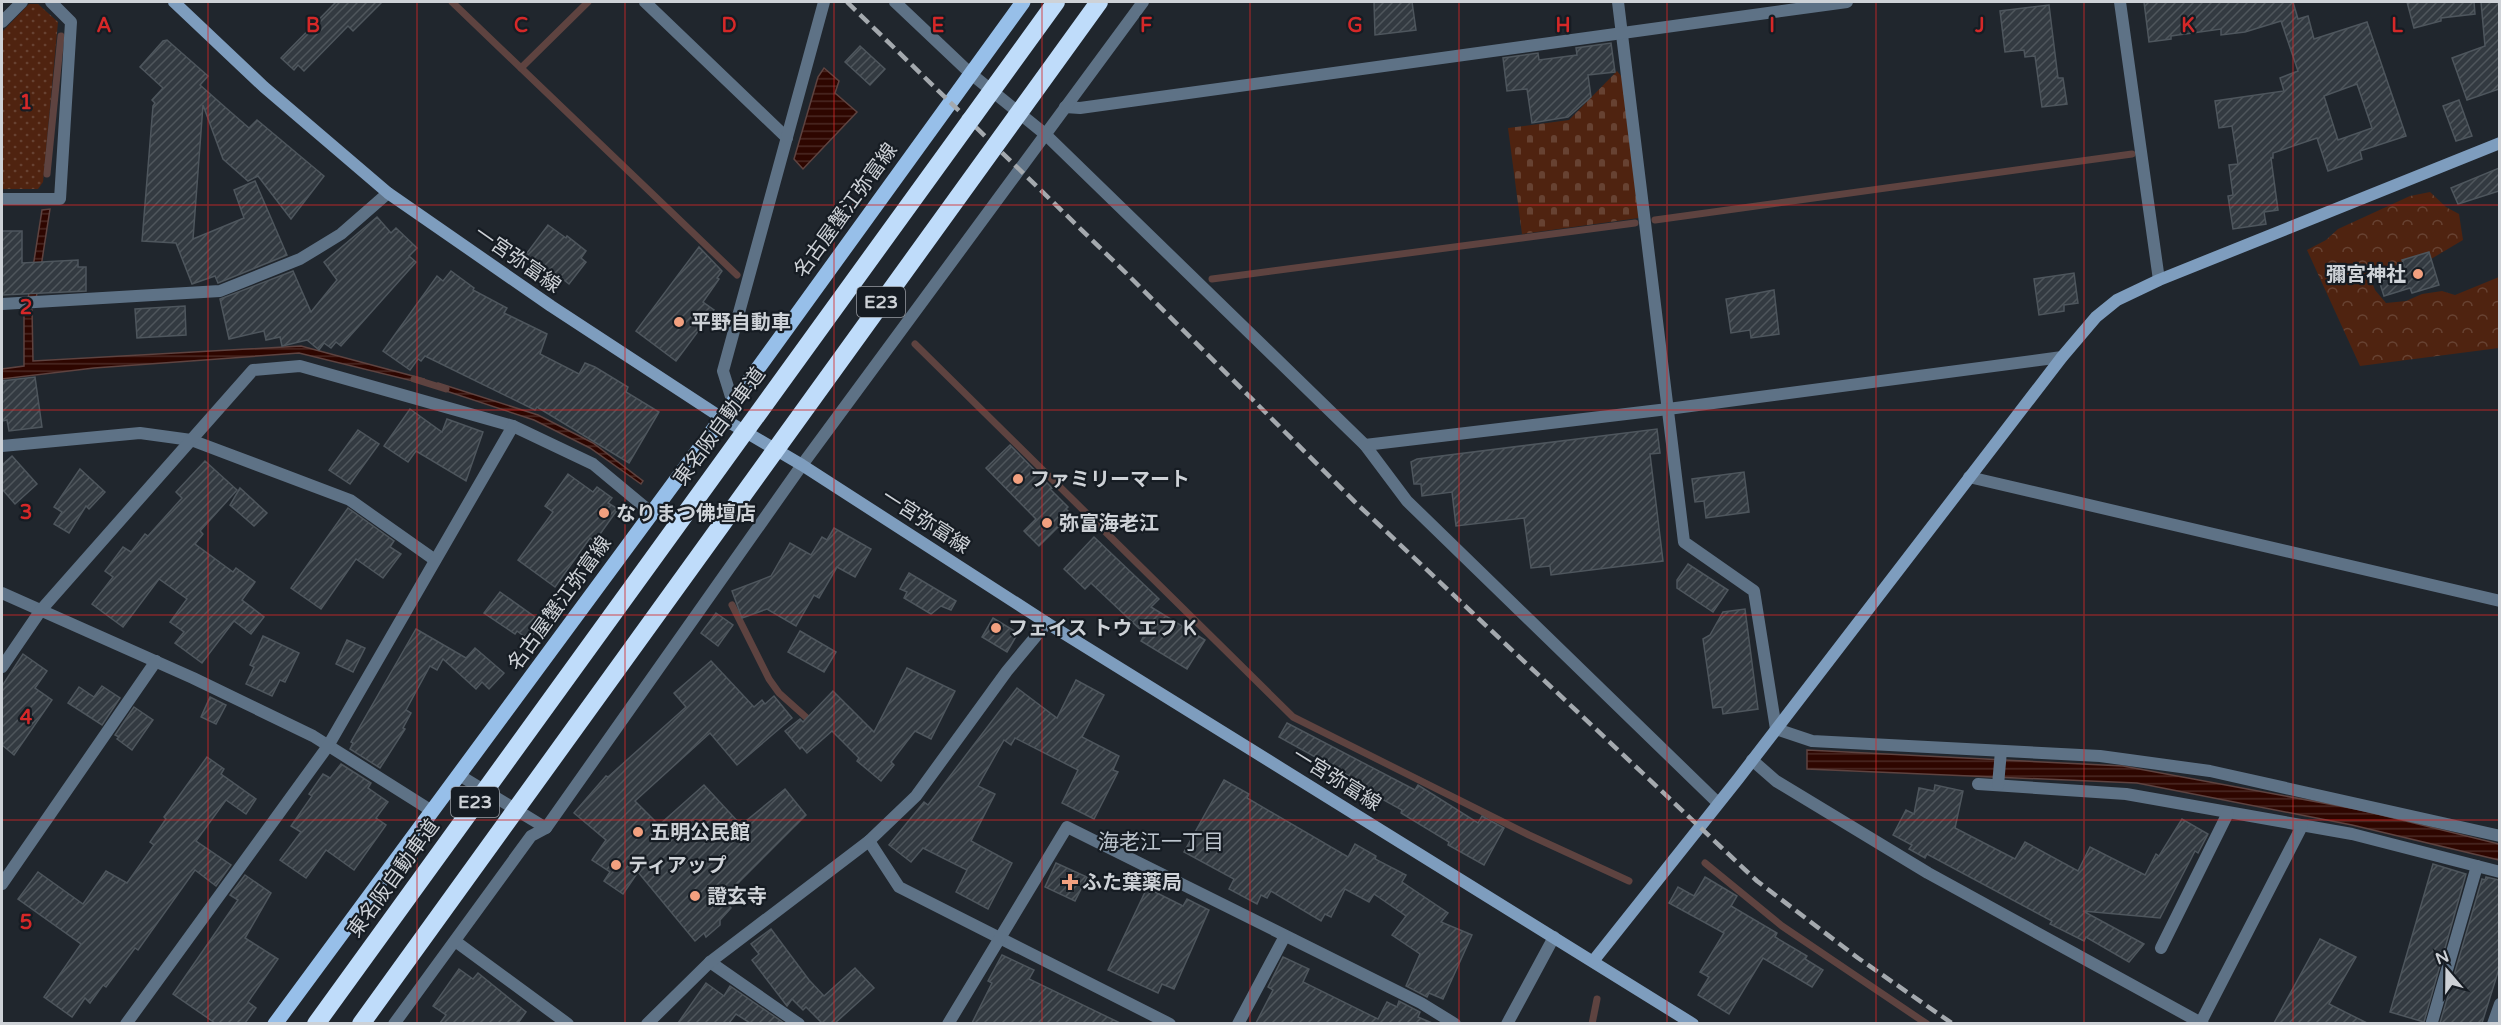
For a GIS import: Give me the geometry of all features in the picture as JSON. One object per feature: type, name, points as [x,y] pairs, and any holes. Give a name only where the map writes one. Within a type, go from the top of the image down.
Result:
[{"type":"highway","name":"東名阪自動車道","points":[[316,1023],[1056,2]]},
{"type":"highway","name":"E23","points":[[361,1023],[1099,2]]},
{"type":"main road","name":"一宮弥富線","points":[[174,2],[264,87],[388,193],[551,306],[722,418],[802,465],[1047,623],[1693,1023]]},
{"type":"main road","name":"名古屋蟹江弥富線","points":[[275,1023],[733,403],[1023,2]]},
{"type":"main road","points":[[1594,960],[1752,760],[2062,357],[2096,317],[2117,300],[2159,280],[2499,143]]},
{"type":"street","points":[[2,22],[22,2]]},
{"type":"street","points":[[2,199],[60,199],[71,21],[51,2]]},
{"type":"street","points":[[645,2],[787,138]]},
{"type":"street","points":[[733,403],[723,371],[824,2]]},
{"type":"street","points":[[895,2],[970,73],[1045,134],[1365,445],[1407,501],[1718,803]]},
{"type":"street","points":[[394,1023],[531,836],[546,828],[802,465],[1143,2]]},
{"type":"street","points":[[1618,2],[1684,542],[1754,591],[1776,729],[1812,741],[2000,754],[2100,756],[2210,771],[2499,836]]},
{"type":"street","points":[[1065,106],[1080,108],[1846,2]]},
{"type":"street","points":[[2120,2],[2159,280]]},
{"type":"street","points":[[2,304],[220,291],[300,259],[341,234],[388,193]]},
{"type":"street","points":[[1365,445],[1668,409],[2062,357]]},
{"type":"street","points":[[2,667],[41,610],[253,370],[300,366],[513,426],[593,464],[652,513]]},
{"type":"street","points":[[126,1023],[328,746],[513,426]]},
{"type":"street","points":[[2,446],[140,433],[191,440],[350,500],[435,560]]},
{"type":"street","points":[[1969,477],[2499,601]]},
{"type":"street","points":[[2,593],[156,661],[328,746],[432,811]]},
{"type":"street","points":[[647,1023],[710,962],[869,841],[916,796],[1007,671],[1047,623]]},
{"type":"street","points":[[2,884],[156,661]]},
{"type":"street","points":[[1999,782],[2000,754]]},
{"type":"street","points":[[1752,760],[1776,781],[1928,873],[2202,1023],[2302,826]]},
{"type":"street","points":[[459,775],[546,828]]},
{"type":"street","points":[[1978,784],[1999,782],[2126,794],[2352,834],[2499,872]]},
{"type":"street","points":[[2161,948],[2228,813]]},
{"type":"street","points":[[948,1023],[1067,827],[1421,1003],[1455,1023]]},
{"type":"street","points":[[869,841],[899,887],[1170,1023]]},
{"type":"street","points":[[2432,1022],[2477,866]]},
{"type":"street","points":[[1238,1023],[1285,936]]},
{"type":"street","points":[[1508,1023],[1554,938]]},
{"type":"street","points":[[455,940],[568,1023]]},
{"type":"street","points":[[710,962],[799,1023]]},
{"type":"street","points":[[2493,1023],[2499,1004]]},
{"type":"green space","points":[[29,4],[38,4],[58,22],[43,182],[38,189],[2,189],[2,32]]},
{"type":"green space","points":[[1617,71],[1622,77],[1639,218],[1522,234],[1508,128],[1569,120]]},
{"type":"green space","points":[[2430,192],[2446,207],[2459,214],[2463,240],[2426,262],[2382,267],[2369,275],[2375,290],[2386,303],[2406,301],[2422,294],[2442,291],[2455,295],[2499,277],[2499,348],[2360,366],[2307,250],[2326,240],[2338,229],[2410,196]]},
{"type":"shaded area","points":[[824,68],[839,81],[835,93],[857,112],[803,169],[794,159],[818,77]]},
{"type":"shaded area","points":[[50,209],[36,299],[28,299],[42,210]]},
{"type":"shaded area","points":[[32,310],[33,361],[301,346],[424,379],[421,383],[299,353],[94,368],[2,379],[2,369],[24,366],[24,311]]},
{"type":"shaded area","points":[[438,383],[538,415],[593,443],[643,481],[641,484],[590,448],[534,420],[437,388]]},
{"type":"shaded area","points":[[1807,750],[2123,766],[2361,810],[2499,844],[2499,860],[2352,825],[2137,783],[1807,769]]},
{"type":"building","points":[[336,2],[382,2],[353,31],[348,26],[304,71],[298,65],[294,70],[281,58]]},
{"type":"building","points":[[1374,2],[1412,2],[1416,30],[1375,35]]},
{"type":"building","points":[[2144,2],[2293,2],[2298,19],[2308,16],[2314,39],[2367,22],[2406,136],[2360,151],[2362,159],[2328,171],[2317,138],[2273,153],[2273,158],[2271,158],[2278,210],[2264,212],[2266,224],[2233,229],[2228,196],[2233,195],[2229,165],[2238,164],[2232,126],[2219,128],[2215,101],[2284,91],[2280,78],[2298,71],[2281,21],[2245,32],[2221,35],[2221,29],[2171,36],[2171,39],[2149,42]],"holes":[[[2357,84],[2372,128],[2338,140],[2324,96]]]},
{"type":"building","points":[[2407,2],[2474,2],[2475,14],[2441,18],[2441,21],[2414,28]]},
{"type":"building","points":[[2481,2],[2499,2],[2499,89],[2467,100],[2452,58],[2485,46]]},
{"type":"building","points":[[2049,5],[2058,78],[2063,78],[2067,104],[2042,107],[2035,56],[2025,57],[2024,50],[2005,52],[2000,11]]},
{"type":"building","points":[[167,40],[208,76],[200,85],[249,128],[257,120],[324,176],[291,219],[258,176],[248,181],[223,159],[203,105],[193,239],[244,218],[234,190],[255,181],[287,255],[218,283],[215,276],[192,284],[176,243],[142,241],[155,103],[152,100],[163,88],[140,67],[163,41]]},
{"type":"building","points":[[1611,43],[1615,72],[1588,75],[1591,97],[1568,117],[1532,123],[1527,89],[1507,91],[1503,58],[1538,53],[1539,60],[1577,55],[1576,48]]},
{"type":"building","points":[[860,46],[885,69],[870,85],[845,62]]},
{"type":"building","points":[[2459,100],[2472,136],[2456,141],[2443,106]]},
{"type":"building","points":[[2499,168],[2499,191],[2458,204],[2451,188]]},
{"type":"building","points":[[377,217],[391,233],[396,228],[417,248],[409,256],[416,262],[341,346],[336,342],[331,348],[324,343],[319,350],[307,340],[282,346],[280,337],[266,340],[264,331],[229,339],[220,299],[293,271],[311,312],[337,280],[324,262]]},
{"type":"building","points":[[548,225],[586,251],[581,258],[586,262],[569,284],[559,276],[555,281],[524,257]]},
{"type":"building","points":[[2,231],[22,231],[22,263],[78,260],[78,267],[86,267],[86,291],[2,295]]},
{"type":"building","points":[[699,247],[722,271],[703,302],[714,310],[676,361],[636,331]]},
{"type":"building","points":[[2429,252],[2439,285],[2412,293],[2410,288],[2384,296],[2377,274],[2404,266],[2402,260]]},
{"type":"building","points":[[451,271],[474,288],[473,290],[507,308],[504,313],[547,334],[540,354],[579,374],[585,363],[595,367],[628,387],[626,392],[659,412],[629,463],[537,407],[535,410],[425,356],[421,361],[418,359],[410,370],[383,351],[437,276],[443,281]]},
{"type":"building","points":[[2074,273],[2078,303],[2064,305],[2064,311],[2039,315],[2034,279]]},
{"type":"building","points":[[1774,290],[1779,334],[1751,338],[1750,330],[1731,333],[1726,299]]},
{"type":"building","points":[[185,306],[186,335],[137,338],[135,309]]},
{"type":"building","points":[[35,377],[42,427],[9,431],[7,420],[2,421],[2,381]]},
{"type":"building","points":[[410,409],[442,432],[447,419],[483,432],[466,481],[416,451],[408,462],[384,446]]},
{"type":"building","points":[[1657,429],[1660,453],[1650,454],[1663,561],[1551,575],[1550,566],[1531,568],[1524,518],[1456,526],[1452,492],[1422,496],[1421,484],[1414,484],[1411,462],[1417,459]]},
{"type":"building","points":[[358,430],[379,444],[350,484],[329,470]]},
{"type":"building","points":[[1010,445],[1052,488],[1050,489],[1068,507],[1066,509],[1071,514],[1039,546],[1024,531],[1036,519],[986,468]]},
{"type":"building","points":[[12,456],[37,484],[15,504],[2,489],[2,465]]},
{"type":"building","points":[[205,461],[237,490],[200,531],[203,534],[195,544],[233,572],[236,568],[255,582],[242,600],[264,617],[251,634],[234,621],[202,663],[175,643],[184,632],[170,622],[187,599],[159,579],[123,627],[92,604],[113,577],[105,571],[123,547],[131,552],[145,534],[148,536],[182,498],[176,492]]},
{"type":"building","points":[[80,469],[105,492],[89,509],[86,506],[69,533],[54,524],[62,512],[54,507]]},
{"type":"building","points":[[1744,472],[1749,512],[1706,518],[1704,501],[1695,502],[1692,479]]},
{"type":"building","points":[[568,474],[593,492],[597,487],[612,498],[608,503],[618,509],[595,541],[590,538],[555,587],[518,560],[553,512],[545,506]]},
{"type":"building","points":[[240,488],[267,513],[254,526],[230,505]]},
{"type":"building","points":[[348,508],[394,541],[390,547],[401,554],[383,578],[356,559],[321,609],[291,588]]},
{"type":"building","points":[[834,528],[871,549],[855,577],[837,567],[819,598],[814,595],[796,626],[767,609],[742,618],[732,591],[771,576],[790,543],[811,555],[822,537],[827,540]]},
{"type":"building","points":[[1094,537],[1159,599],[1151,607],[1205,640],[1187,669],[1141,641],[1145,634],[1091,583],[1085,589],[1064,569]]},
{"type":"building","points":[[1688,564],[1728,590],[1713,612],[1677,588],[1677,580]]},
{"type":"building","points":[[909,573],[956,601],[951,610],[941,606],[931,614],[904,598],[907,592],[900,589]]},
{"type":"building","points":[[500,592],[542,622],[529,640],[517,631],[515,634],[484,613]]},
{"type":"building","points":[[1745,609],[1758,709],[1723,714],[1722,707],[1713,708],[1703,639],[1710,635],[1723,612]]},
{"type":"building","points":[[716,613],[733,625],[718,646],[701,633]]},
{"type":"building","points":[[993,618],[1018,633],[1007,652],[982,637]]},
{"type":"building","points":[[416,629],[466,658],[475,648],[504,673],[489,689],[482,682],[476,689],[443,659],[437,670],[430,666],[406,710],[411,713],[403,728],[405,729],[380,768],[350,749],[353,743],[351,742]]},
{"type":"building","points":[[800,631],[836,652],[824,672],[788,652]]},
{"type":"building","points":[[263,636],[299,653],[285,682],[280,680],[272,696],[246,684],[254,667],[250,665]]},
{"type":"building","points":[[347,640],[365,648],[353,672],[336,664]]},
{"type":"building","points":[[23,654],[47,671],[35,688],[52,700],[14,755],[2,745],[2,686]]},
{"type":"building","points":[[711,661],[754,707],[762,700],[765,704],[774,696],[792,718],[737,765],[710,733],[635,801],[659,825],[704,785],[741,825],[785,789],[806,815],[724,897],[731,908],[720,920],[720,925],[706,937],[704,933],[695,941],[638,872],[623,894],[604,881],[610,872],[592,860],[606,840],[574,813],[606,776],[608,777],[686,707],[674,693]]},
{"type":"building","points":[[907,668],[955,691],[931,739],[915,731],[891,762],[894,765],[881,781],[857,761],[859,758],[832,731],[807,753],[802,747],[800,749],[785,731],[800,719],[803,722],[833,691],[874,732]]},
{"type":"building","points":[[1076,680],[1104,695],[1082,737],[1119,756],[1113,770],[1118,772],[1094,819],[1062,803],[1078,770],[1015,738],[1011,745],[1004,740],[978,786],[995,794],[971,841],[1012,863],[988,909],[956,892],[967,870],[923,848],[911,862],[889,845],[924,802],[928,805],[1017,688],[1057,718]]},
{"type":"building","points":[[102,686],[120,698],[102,725],[68,703],[79,687],[94,697]]},
{"type":"building","points":[[210,697],[226,705],[216,724],[201,717]]},
{"type":"building","points":[[134,707],[153,720],[132,750],[115,735]]},
{"type":"building","points":[[1287,723],[1415,790],[1418,785],[1478,823],[1482,816],[1504,828],[1484,865],[1448,845],[1449,842],[1401,813],[1402,810],[1353,783],[1355,779],[1279,737]]},
{"type":"building","points":[[207,757],[224,769],[221,774],[256,799],[246,814],[226,800],[196,841],[231,865],[216,886],[195,870],[138,950],[135,948],[106,987],[103,985],[90,1003],[85,998],[72,1017],[44,997],[81,944],[18,899],[38,872],[83,904],[106,871],[127,883],[154,845],[150,842],[166,819],[164,817]]},
{"type":"building","points":[[341,764],[371,783],[368,788],[388,802],[376,818],[386,825],[354,870],[326,850],[306,878],[280,860],[301,832],[291,826],[312,796],[309,794],[323,774],[330,778]]},
{"type":"building","points":[[1224,780],[1249,794],[1247,798],[1348,857],[1355,844],[1376,856],[1375,859],[1406,875],[1402,882],[1448,913],[1441,922],[1472,935],[1443,999],[1429,993],[1427,997],[1406,986],[1420,954],[1392,935],[1406,916],[1374,894],[1369,902],[1345,889],[1331,917],[1325,914],[1321,921],[1271,891],[1267,898],[1261,895],[1257,904],[1229,889],[1234,879],[1184,852]]},
{"type":"building","points":[[1935,785],[1963,791],[1955,828],[2015,859],[2025,842],[2078,871],[2090,847],[2145,875],[2156,854],[2159,856],[2182,819],[2208,834],[2198,853],[2195,851],[2160,918],[2083,911],[2144,944],[2129,962],[2086,937],[2084,941],[2050,924],[2052,921],[1927,854],[1925,858],[1909,849],[1912,845],[1893,835],[1906,810],[1914,814],[1919,788],[1934,791]]},
{"type":"building","points":[[1056,863],[1087,877],[1075,901],[1045,887]]},
{"type":"building","points":[[2433,864],[2466,874],[2424,1022],[2390,1012]]},
{"type":"building","points":[[245,875],[271,893],[245,938],[278,959],[248,1002],[256,1008],[245,1023],[215,1023],[173,994],[238,900],[230,895]]},
{"type":"building","points":[[1705,877],[1737,896],[1731,906],[1777,933],[1775,937],[1807,956],[1805,959],[1823,970],[1812,987],[1763,958],[1729,1014],[1698,995],[1709,977],[1700,972],[1724,933],[1669,903],[1678,887],[1694,896]]},
{"type":"building","points":[[2486,877],[2499,880],[2499,969],[2482,1023],[2440,1023],[2482,879],[2485,880]]},
{"type":"building","points":[[1147,888],[1183,906],[1187,899],[1209,910],[1174,989],[1162,984],[1158,993],[1108,970]]},
{"type":"building","points":[[771,929],[809,980],[824,996],[855,968],[874,988],[835,1023],[822,1023],[806,1007],[803,1010],[792,999],[787,1006],[752,960],[759,954],[751,944]]},
{"type":"building","points":[[2320,939],[2356,957],[2329,1004],[2367,1023],[2274,1023]]},
{"type":"building","points":[[1002,955],[1034,970],[1029,979],[1120,1023],[972,1023],[992,983],[988,981]]},
{"type":"building","points":[[1283,957],[1309,969],[1303,982],[1378,1019],[1387,1002],[1397,1007],[1399,1001],[1420,1012],[1418,1017],[1432,1023],[1256,1023],[1273,990],[1268,987]]},
{"type":"building","points":[[459,969],[473,979],[478,973],[526,1012],[518,1023],[440,1023],[446,1015],[433,1006]]},
{"type":"building","points":[[706,983],[724,996],[730,986],[784,1023],[750,1023],[736,1014],[729,1023],[678,1023]]},
{"type":"waterway","points":[[452,2],[737,275]]},
{"type":"waterway","points":[[521,68],[588,2]]},
{"type":"waterway","points":[[47,174],[61,36]]},
{"type":"waterway","points":[[1655,220],[2132,154]]},
{"type":"waterway","points":[[1212,279],[1635,223]]},
{"type":"waterway","points":[[915,344],[1293,717],[1529,835],[1629,881]]},
{"type":"waterway","points":[[414,379],[446,389]]},
{"type":"waterway","points":[[732,605],[769,679],[779,693],[808,719]]},
{"type":"waterway","points":[[1705,863],[1782,926],[1927,1024]]},
{"type":"waterway","points":[[1592,1024],[1597,999]]},
{"type":"railway","points":[[847,2],[1128,275],[1357,504],[1757,881],[1858,958],[1953,1024]]},
{"type":"place","name":"彌宮神社","points":[[2418,274]]},
{"type":"place","name":"平野自動車","points":[[679,322]]},
{"type":"place","name":"ファミリーマート","points":[[1018,479]]},
{"type":"place","name":"なりまつ佛壇店","points":[[604,513]]},
{"type":"place","name":"弥富海老江","points":[[1047,523]]},
{"type":"place","name":"フェイス トウ エフ K","points":[[996,628]]},
{"type":"place","name":"五明公民館","points":[[638,832]]},
{"type":"place","name":"ティアップ","points":[[616,865]]},
{"type":"place","name":"ふた葉薬局","points":[[1070,882]]},
{"type":"place","name":"證玄寺","points":[[695,896]]},
{"type":"district","name":"海老江一丁目","points":[[1161,842]]}]
